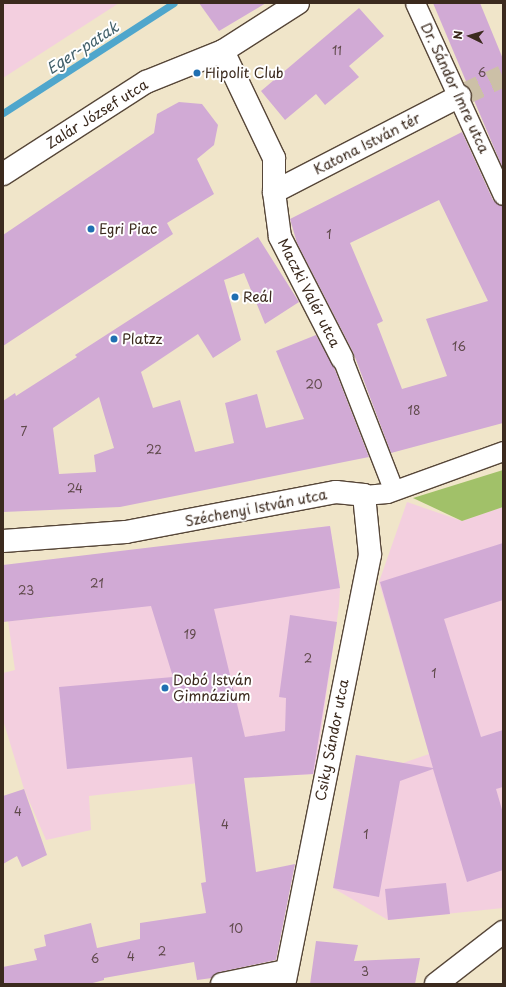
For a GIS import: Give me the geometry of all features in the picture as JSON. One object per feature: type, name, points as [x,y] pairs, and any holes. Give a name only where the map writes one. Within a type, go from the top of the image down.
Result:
[{"type":"street","name":"Zalár József utca","points":[[3,174],[146,82],[223,51],[298,3]]},
{"type":"street","name":"Dr. Sándor Imre utca","points":[[415,3],[460,96],[503,196]]},
{"type":"street","name":"Maczki Valér utca","points":[[223,51],[274,158],[274,192],[280,237],[342,358],[393,489]]},
{"type":"street","name":"Katona István tér","points":[[274,192],[460,96]]},
{"type":"street","name":"Széchenyi István utca","points":[[3,541],[126,532],[336,492],[364,495],[386,493],[393,489],[503,451]]},
{"type":"street","name":"Csiky Sándor utca","points":[[285,977],[370,555],[364,495]]},
{"type":"street","points":[[436,984],[503,932]]},
{"type":"street","points":[[222,984],[285,977]]},
{"type":"shaded area","points":[[3,3],[119,3],[3,78]]},
{"type":"shaded area","points":[[407,502],[462,521],[503,507],[503,908],[388,920],[333,888],[356,755],[403,763],[429,754],[379,582]]},
{"type":"shaded area","name":"Dobó István Gimnázium","points":[[330,526],[340,588],[339,606],[315,774],[252,777],[248,753],[199,783],[89,796],[91,830],[46,840],[24,789],[3,720],[3,673],[15,670],[8,621],[54,617],[44,561]]},
{"type":"green space","points":[[503,470],[503,507],[462,521],[413,498]]},
{"type":"building","points":[[199,3],[266,3],[219,31]]},
{"type":"building","points":[[433,3],[480,3],[503,59],[503,169]]},
{"type":"building","points":[[359,8],[384,36],[349,66],[359,77],[325,105],[316,94],[285,120],[261,91]]},
{"type":"building","name":"Egri Piac","points":[[179,102],[202,104],[218,125],[214,145],[197,159],[214,194],[167,223],[173,234],[3,346],[3,235],[154,133],[157,114]]},
{"type":"building","points":[[462,132],[493,200],[503,206],[503,423],[391,453],[353,352],[297,243],[290,219]],"holes":[[[439,200],[488,301],[426,319],[447,376],[402,389],[377,324],[383,321],[350,243]]]},
{"type":"building","points":[[258,237],[299,302],[265,324],[244,273],[224,280],[241,340],[213,358],[198,334],[141,372],[153,408],[180,400],[195,452],[234,443],[225,403],[257,394],[266,428],[304,419],[276,351],[316,335],[334,367],[369,457],[120,507],[3,512],[3,401],[15,393],[16,396],[77,357],[75,355]],"holes":[[[99,397],[114,448],[94,455],[96,472],[59,474],[53,428]]]},
{"type":"building","points":[[330,526],[340,588],[214,609],[245,737],[285,731],[286,698],[279,697],[290,615],[337,622],[313,774],[244,778],[256,872],[295,864],[276,960],[220,972],[212,978],[197,980],[194,962],[104,978],[104,980],[89,984],[3,984],[3,967],[37,960],[34,949],[46,946],[44,935],[91,923],[97,948],[140,939],[140,923],[206,913],[201,883],[206,882],[192,757],[67,769],[59,687],[173,677],[151,606],[3,622],[3,565]]},
{"type":"building","points":[[503,543],[503,600],[444,619],[481,737],[503,730],[503,787],[496,789],[503,813],[503,870],[467,882],[433,769],[400,781],[379,897],[333,888],[356,755],[433,768],[380,582]]},
{"type":"building","points":[[24,789],[47,855],[22,867],[17,856],[3,864],[3,796]]},
{"type":"building","points":[[446,883],[450,914],[388,920],[385,889]]},
{"type":"building","points":[[316,941],[358,945],[354,961],[420,958],[415,984],[310,984]]},
{"type":"waterway","name":"Eger-patak","points":[[3,113],[174,3]]},
{"type":"tunnel","points":[[460,96],[503,76]]},
{"type":"place","name":"Hipolit Club","points":[[197,73]]},
{"type":"place","name":"Egri Piac","points":[[91,229]]},
{"type":"place","name":"Reál","points":[[235,297]]},
{"type":"place","name":"Platzz","points":[[114,339]]},
{"type":"place","name":"Dobó István Gimnázium","points":[[165,688]]}]
